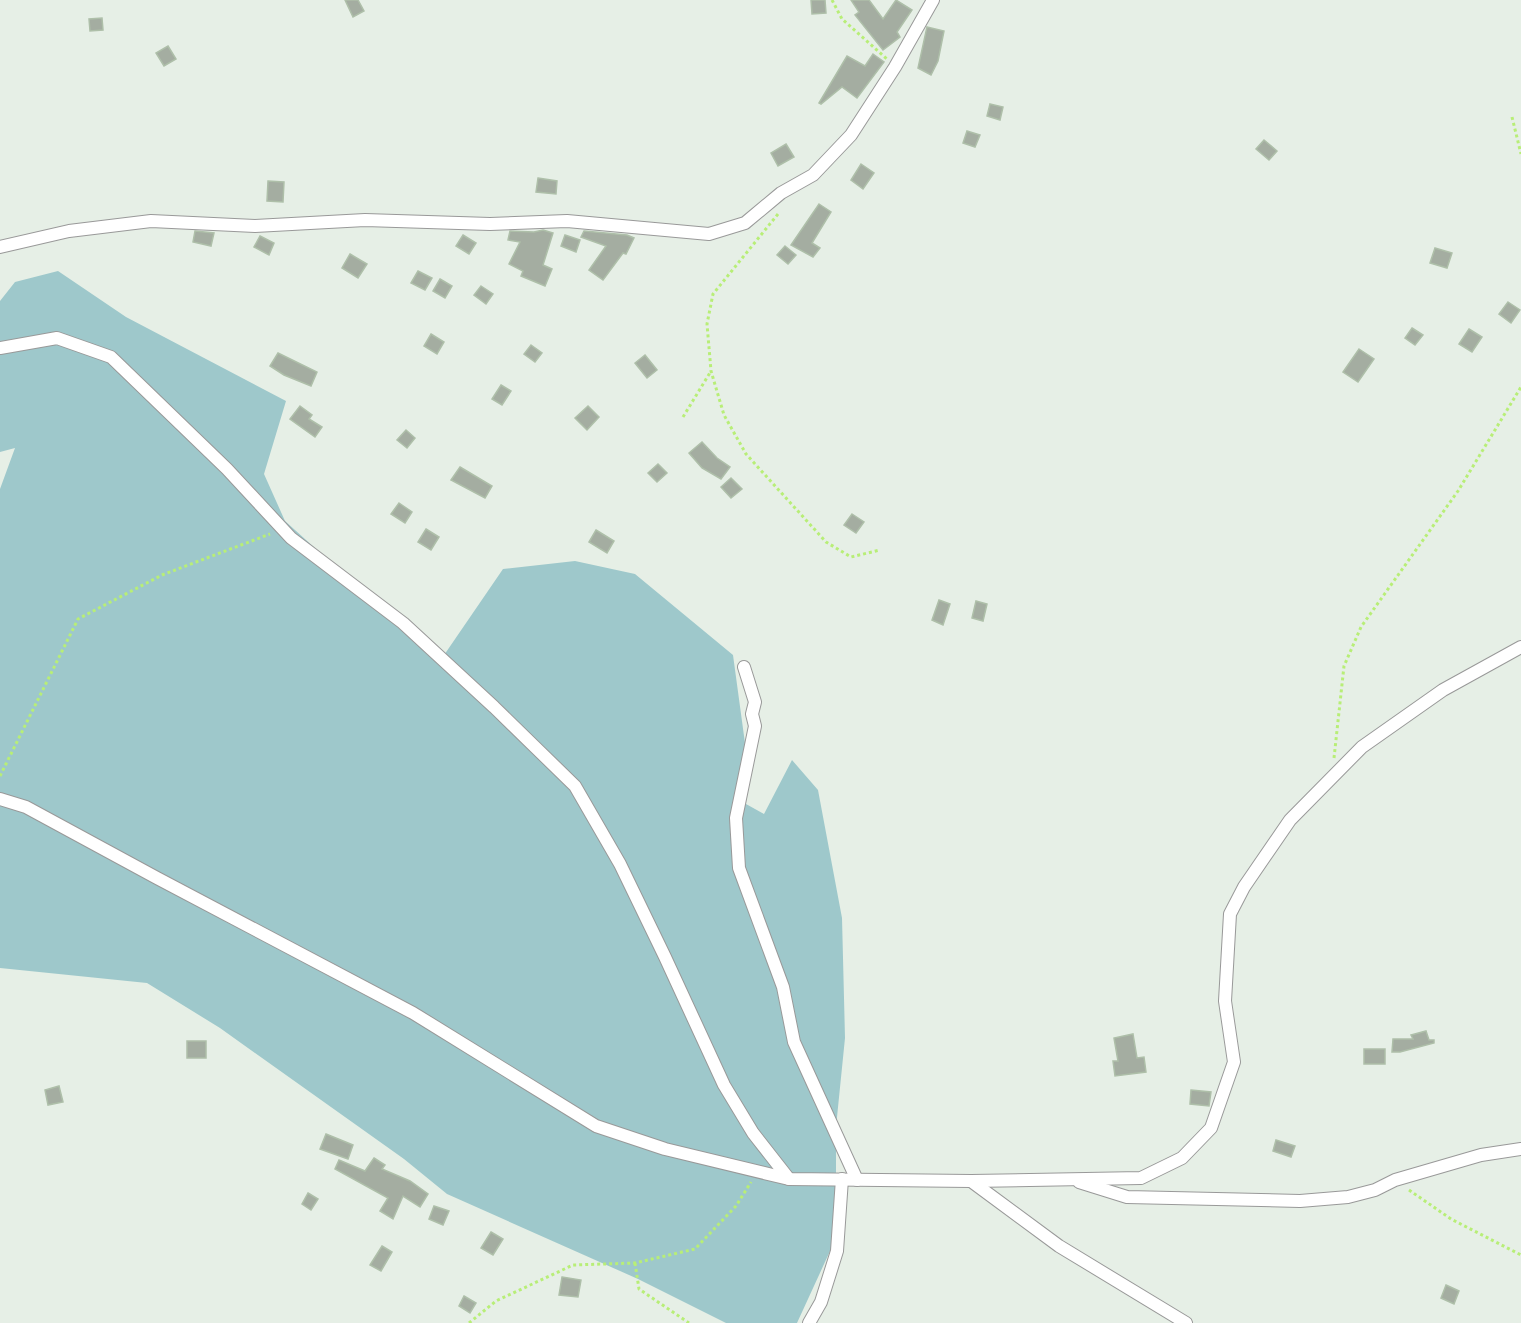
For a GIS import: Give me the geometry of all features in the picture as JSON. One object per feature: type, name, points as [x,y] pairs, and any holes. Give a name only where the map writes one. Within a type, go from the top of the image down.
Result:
[{"type":"street","points":[[0,247],[69,231],[151,221],[255,226],[365,220],[490,224],[567,220],[709,234],[744,223],[781,193],[813,175],[851,135],[895,67],[933,0]]},
{"type":"street","points":[[0,348],[57,338],[111,357],[227,468],[291,537],[403,623],[575,786],[620,864],[724,1085],[753,1133],[789,1179]]},
{"type":"street","points":[[0,799],[26,807],[413,1012],[596,1126],[665,1149],[789,1179],[1142,1178],[1182,1158],[1211,1128],[1234,1062],[1225,1001],[1230,915],[1244,887],[1290,820],[1362,747],[1443,690],[1521,647]]},
{"type":"street","points":[[744,667],[755,702],[752,714],[755,726],[736,818],[739,868],[783,987],[794,1042],[857,1179]]},
{"type":"street","points":[[1069,1179],[1127,1197],[1256,1201],[1348,1197],[1375,1190],[1395,1180],[1481,1155],[1521,1149]]},
{"type":"street","points":[[809,1323],[821,1302],[837,1251],[842,1179]]},
{"type":"street","points":[[971,1180],[1059,1246],[1186,1323]]},
{"type":"path","points":[[832,0],[842,20],[895,67]]},
{"type":"path","points":[[1512,117],[1521,154]]},
{"type":"path","points":[[783,208],[713,294],[707,324],[711,371],[724,415],[746,454],[826,542],[851,557],[880,550]]},
{"type":"path","points":[[683,417],[711,371]]},
{"type":"path","points":[[1331,778],[1344,666],[1361,627],[1458,491],[1521,387]]},
{"type":"path","points":[[0,776],[78,619],[162,575],[285,530]]},
{"type":"path","points":[[469,1323],[496,1301],[573,1264],[635,1263],[695,1249],[736,1206],[757,1171]]},
{"type":"path","points":[[1395,1180],[1451,1219],[1521,1255]]},
{"type":"path","points":[[635,1263],[639,1289],[689,1323]]},
{"type":"shaded area","points":[[58,271],[126,317],[286,401],[264,474],[285,521],[440,661],[503,569],[575,561],[635,574],[733,655],[747,758],[746,804],[764,814],[792,760],[818,790],[842,918],[845,1038],[836,1127],[836,1238],[797,1323],[726,1323],[638,1279],[447,1194],[404,1159],[220,1028],[147,983],[0,968],[0,489],[15,448],[0,452],[0,301],[15,282]]},
{"type":"building","points":[[345,0],[358,0],[364,11],[353,17]]},
{"type":"building","points":[[811,0],[825,0],[826,13],[812,14]]},
{"type":"building","points":[[851,0],[869,0],[883,19],[896,0],[912,10],[897,32],[900,37],[883,50],[855,15],[859,12]]},
{"type":"building","points":[[102,18],[103,30],[90,31],[89,19]]},
{"type":"building","points":[[927,27],[944,31],[938,61],[931,75],[918,68]]},
{"type":"building","points":[[168,46],[176,59],[164,66],[156,53]]},
{"type":"building","points":[[873,54],[884,62],[857,98],[842,87],[821,104],[819,103],[847,56],[865,66]]},
{"type":"building","points":[[990,104],[1003,107],[1000,120],[987,116]]},
{"type":"building","points":[[967,131],[980,135],[975,147],[963,143]]},
{"type":"building","points":[[1264,140],[1277,151],[1269,160],[1256,149]]},
{"type":"building","points":[[786,144],[794,157],[778,166],[771,153]]},
{"type":"building","points":[[861,164],[874,173],[863,189],[851,180]]},
{"type":"building","points":[[538,178],[557,181],[556,194],[536,192]]},
{"type":"building","points":[[268,181],[284,182],[283,202],[267,201]]},
{"type":"building","points":[[819,204],[831,212],[812,243],[820,248],[813,257],[791,245]]},
{"type":"building","points":[[543,230],[553,233],[543,265],[552,269],[545,286],[521,276],[523,271],[509,264],[520,242],[508,240],[510,231]]},
{"type":"building","points":[[195,231],[214,233],[211,246],[193,242]]},
{"type":"building","points":[[584,231],[627,235],[634,238],[626,254],[623,253],[603,280],[589,270],[606,246],[581,237]]},
{"type":"building","points":[[463,235],[476,243],[469,254],[456,246]]},
{"type":"building","points":[[565,235],[580,240],[576,252],[561,246]]},
{"type":"building","points":[[260,236],[274,243],[269,255],[254,247]]},
{"type":"building","points":[[785,246],[796,255],[788,264],[777,255]]},
{"type":"building","points":[[1435,248],[1452,253],[1447,268],[1430,263]]},
{"type":"building","points":[[350,254],[367,264],[358,278],[342,268]]},
{"type":"building","points":[[418,271],[432,278],[425,290],[411,283]]},
{"type":"building","points":[[440,279],[452,286],[445,298],[433,291]]},
{"type":"building","points":[[481,286],[493,294],[486,304],[474,295]]},
{"type":"building","points":[[1508,302],[1520,310],[1511,323],[1499,314]]},
{"type":"building","points":[[1412,328],[1423,335],[1415,345],[1405,338]]},
{"type":"building","points":[[1469,329],[1482,337],[1472,352],[1459,344]]},
{"type":"building","points":[[431,334],[444,342],[437,354],[424,346]]},
{"type":"building","points":[[531,345],[542,353],[535,362],[524,354]]},
{"type":"building","points":[[1359,349],[1374,359],[1358,382],[1343,372]]},
{"type":"building","points":[[278,353],[317,372],[311,386],[284,375],[270,366]]},
{"type":"building","points":[[645,355],[657,370],[647,378],[635,363]]},
{"type":"building","points":[[501,385],[511,391],[502,405],[492,399]]},
{"type":"building","points":[[300,406],[312,415],[309,419],[322,427],[315,437],[290,419]]},
{"type":"building","points":[[588,406],[599,417],[587,430],[575,418]]},
{"type":"building","points":[[406,430],[415,438],[407,448],[397,440]]},
{"type":"building","points":[[702,442],[717,458],[730,467],[721,479],[702,468],[689,453]]},
{"type":"building","points":[[658,464],[667,473],[657,482],[648,473]]},
{"type":"building","points":[[460,467],[492,486],[485,498],[451,480]]},
{"type":"building","points":[[731,478],[742,489],[731,498],[721,487]]},
{"type":"building","points":[[399,503],[412,512],[405,523],[391,514]]},
{"type":"building","points":[[852,514],[864,522],[856,533],[844,525]]},
{"type":"building","points":[[426,529],[439,537],[431,550],[418,542]]},
{"type":"building","points":[[596,530],[614,541],[607,553],[589,542]]},
{"type":"building","points":[[939,600],[950,604],[943,625],[932,620]]},
{"type":"building","points":[[976,601],[987,604],[983,621],[972,618]]},
{"type":"building","points":[[1426,1031],[1429,1040],[1434,1040],[1434,1043],[1392,1052],[1393,1039],[1413,1039],[1411,1035]]},
{"type":"building","points":[[1133,1034],[1137,1058],[1144,1057],[1146,1072],[1115,1076],[1113,1061],[1118,1061],[1114,1038]]},
{"type":"building","points":[[187,1041],[206,1041],[206,1058],[187,1058]]},
{"type":"building","points":[[1364,1049],[1385,1049],[1385,1064],[1364,1064]]},
{"type":"building","points":[[59,1086],[63,1102],[48,1105],[45,1090]]},
{"type":"building","points":[[1191,1090],[1211,1092],[1209,1106],[1190,1104]]},
{"type":"building","points":[[326,1134],[353,1145],[348,1159],[320,1149]]},
{"type":"building","points":[[1276,1140],[1295,1146],[1291,1157],[1273,1151]]},
{"type":"building","points":[[374,1158],[385,1165],[382,1169],[410,1181],[428,1194],[420,1207],[403,1196],[393,1219],[380,1211],[388,1198],[335,1169],[339,1160],[365,1171]]},
{"type":"building","points":[[308,1193],[318,1199],[311,1210],[302,1204]]},
{"type":"building","points":[[434,1206],[449,1211],[443,1225],[429,1219]]},
{"type":"building","points":[[491,1232],[503,1239],[493,1255],[481,1248]]},
{"type":"building","points":[[382,1246],[392,1252],[381,1271],[370,1265]]},
{"type":"building","points":[[562,1277],[581,1280],[578,1297],[559,1295]]},
{"type":"building","points":[[1446,1285],[1459,1291],[1454,1304],[1441,1298]]},
{"type":"building","points":[[464,1296],[476,1303],[470,1313],[459,1306]]}]
